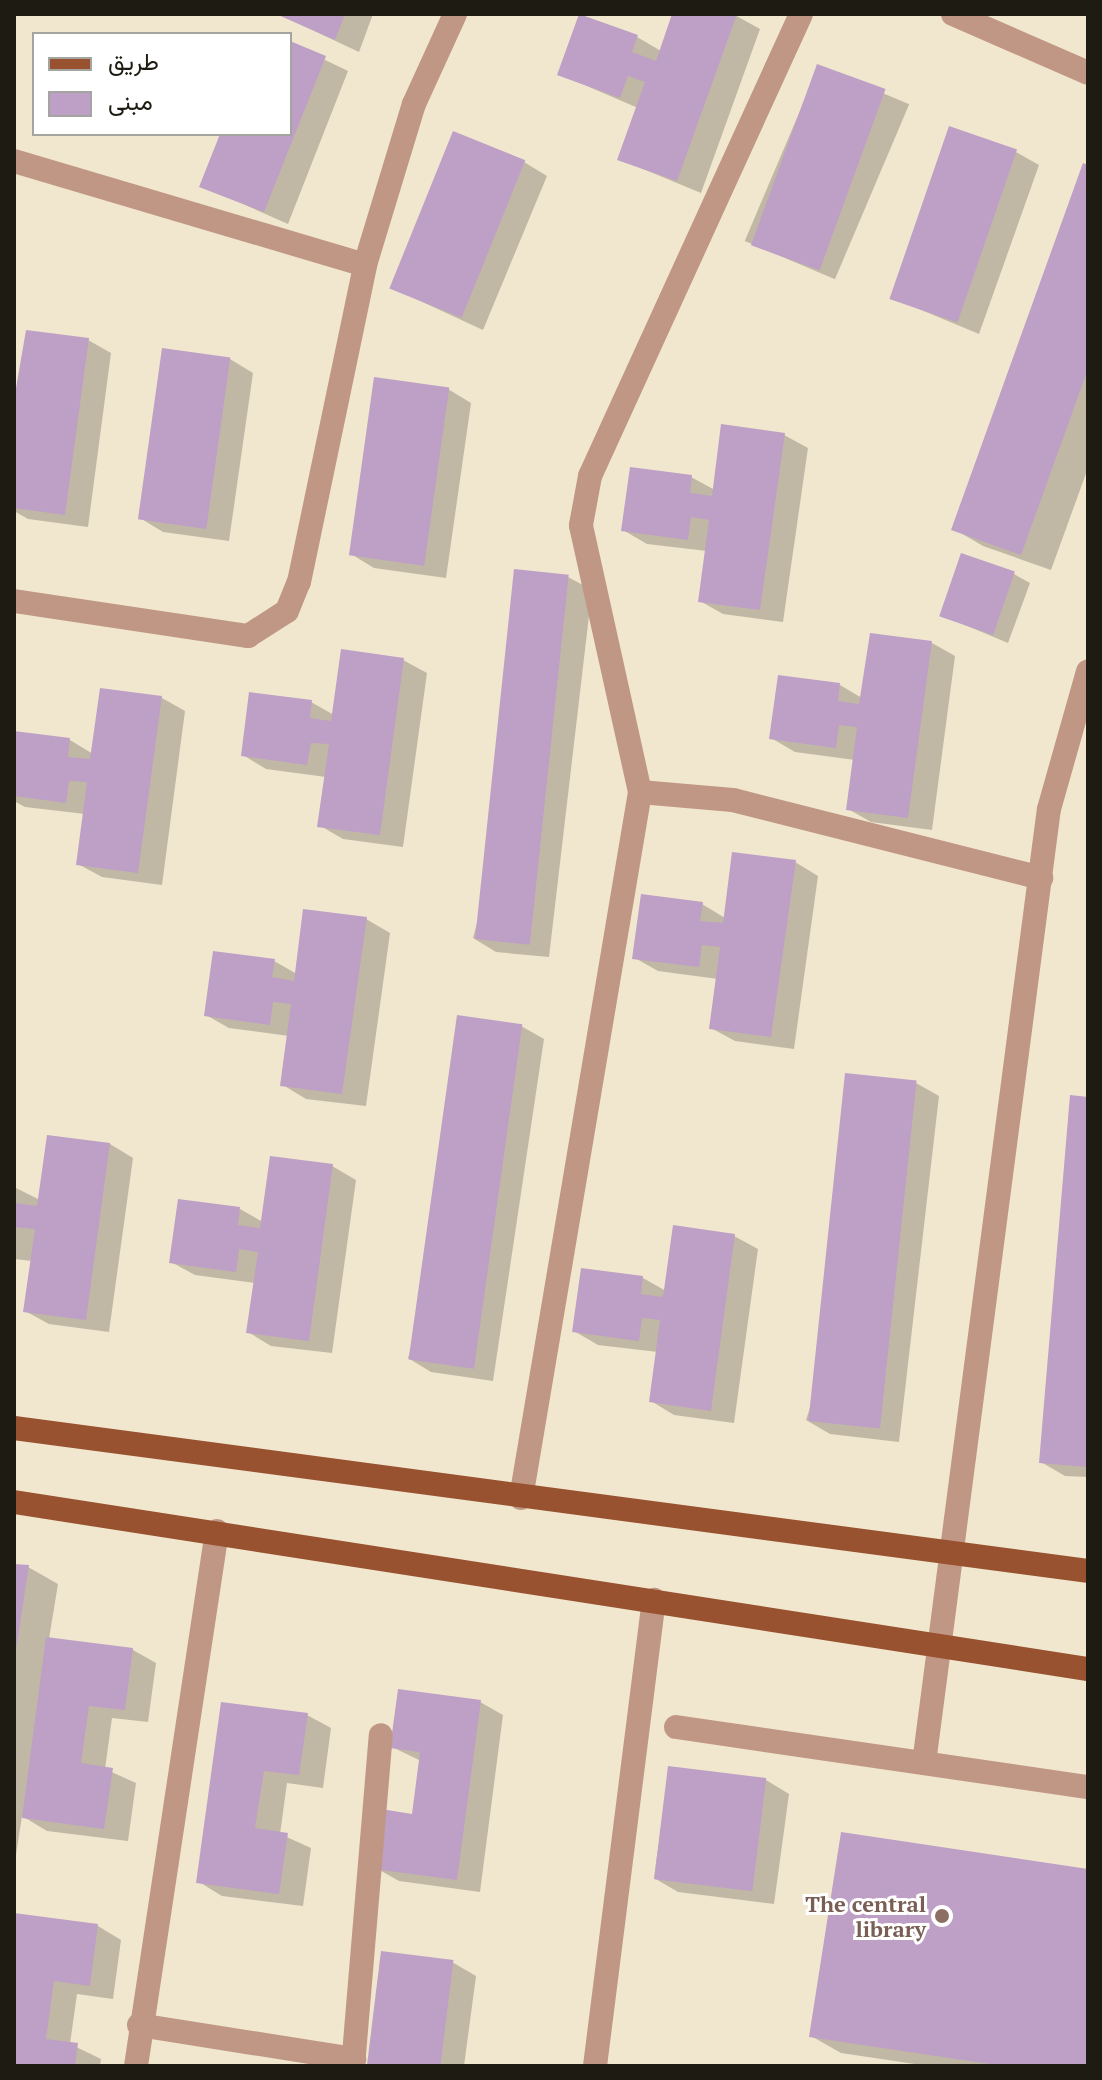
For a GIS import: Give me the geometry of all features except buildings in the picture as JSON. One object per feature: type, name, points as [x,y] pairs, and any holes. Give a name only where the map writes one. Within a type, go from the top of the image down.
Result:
[{"type":"main road","points":[[14,1428],[521,1498],[1088,1571]]},
{"type":"main road","points":[[14,1502],[217,1531],[1088,1669]]},
{"type":"street","points":[[14,601],[248,636],[287,611],[299,582],[365,265],[414,104],[455,14]]},
{"type":"street","points":[[521,1498],[640,792],[581,525],[590,476],[801,14]]},
{"type":"street","points":[[953,14],[1088,73]]},
{"type":"street","points":[[14,161],[365,265]]},
{"type":"street","points":[[924,1763],[943,1645],[1049,809],[1088,671]]},
{"type":"street","points":[[640,792],[733,800],[1041,878]]},
{"type":"street","points":[[136,2066],[139,2025],[217,1531]]},
{"type":"street","points":[[595,2066],[654,1600]]},
{"type":"street","points":[[676,1727],[1088,1787]]},
{"type":"street","points":[[139,2025],[354,2062],[381,1735]]},
{"type":"place","name":"The central library","points":[[942,1916]]}]
